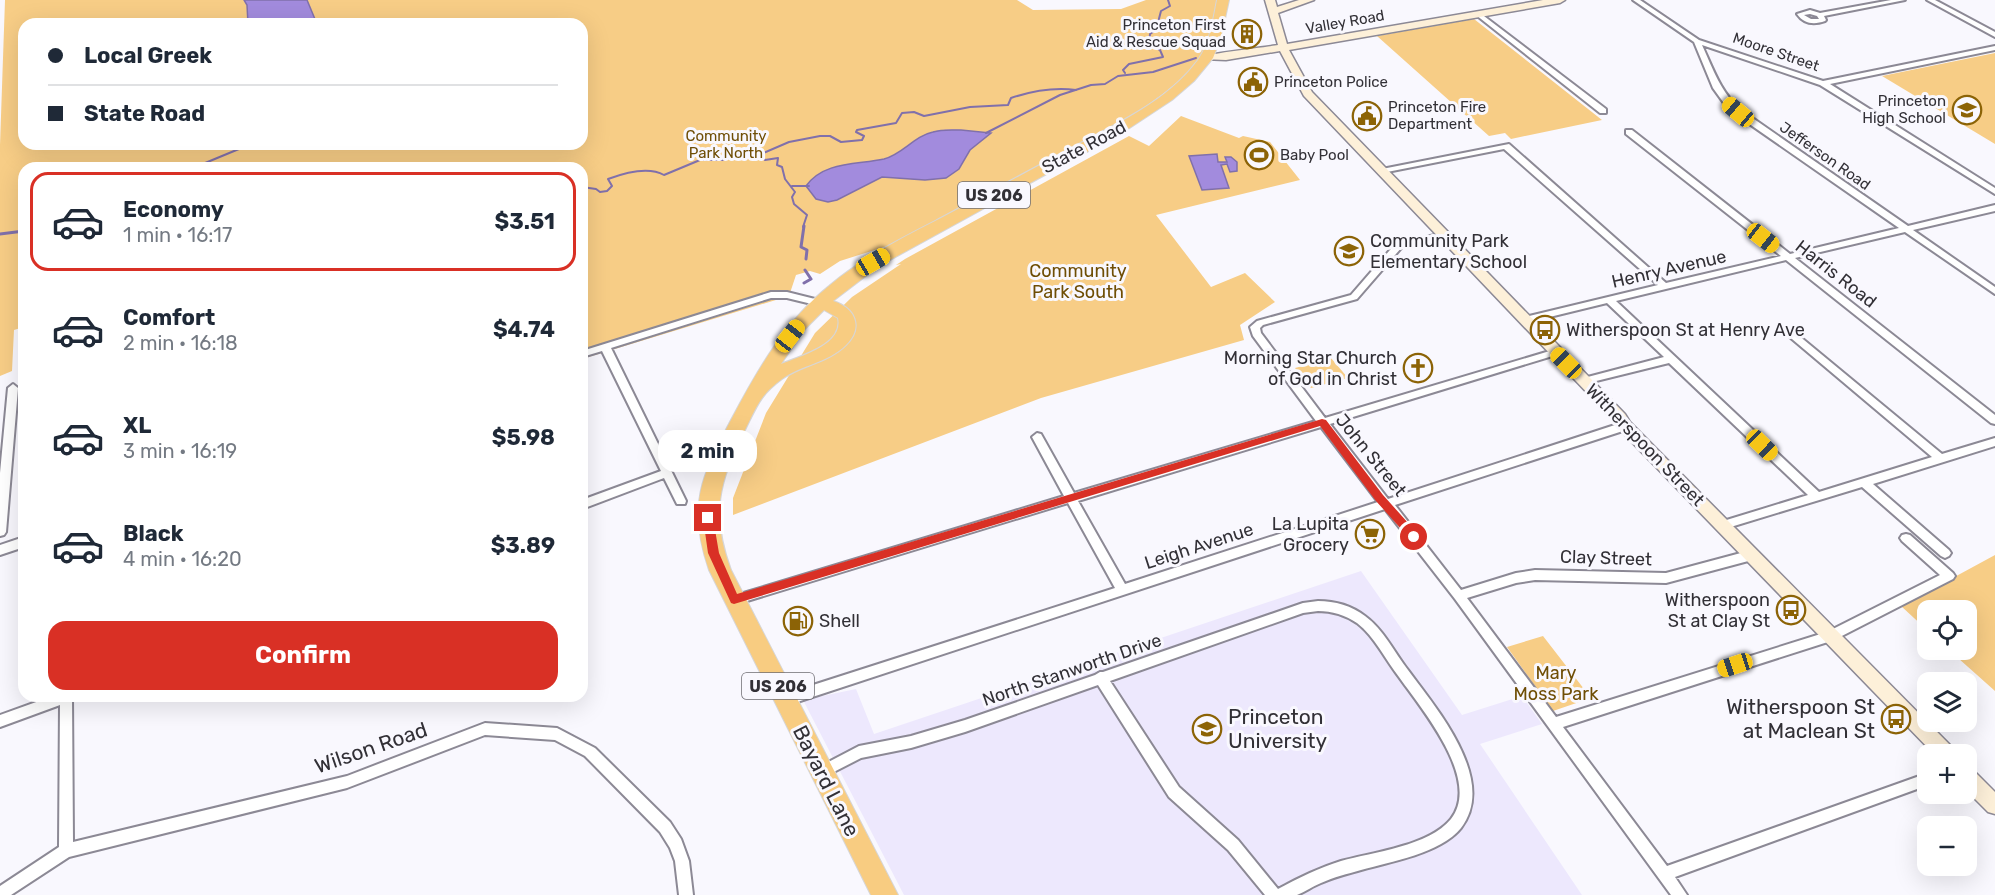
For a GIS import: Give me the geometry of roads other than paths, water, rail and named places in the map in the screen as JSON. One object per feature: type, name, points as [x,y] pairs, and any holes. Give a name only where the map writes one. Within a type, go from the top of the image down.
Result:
[{"type":"highway","name":"State Road","points":[[720,570],[710,535],[708,501],[719,462],[749,400],[782,347],[820,303],[873,262],[1135,119],[1180,84],[1206,57],[1214,38],[1223,0]]},
{"type":"highway","points":[[749,400],[769,379],[832,347],[844,338],[848,332],[847,318],[837,308],[820,303]]},
{"type":"highway","name":"Bayard Lane","points":[[720,570],[885,895]]},
{"type":"street","points":[[1271,6],[1297,5],[1309,0]]},
{"type":"street","name":"Valley Road","points":[[1206,57],[1226,57],[1282,48],[1560,0]]},
{"type":"street","points":[[1636,0],[1697,40]]},
{"type":"street","points":[[1820,15],[1902,0]]},
{"type":"street","points":[[1930,0],[1995,35]]},
{"type":"street","name":"Witherspoon Street","points":[[1271,6],[1282,48],[1295,76],[1308,94],[1620,418],[1624,426],[1724,525],[1936,744]]},
{"type":"street","points":[[1478,14],[1603,111]]},
{"type":"street","name":"Moore Street","points":[[1697,40],[1823,83],[1995,192]]},
{"type":"street","name":"Jefferson Road","points":[[1697,40],[1717,88],[1729,104],[1995,291]]},
{"type":"street","points":[[1823,83],[1995,48]]},
{"type":"street","name":"Harris Road","points":[[1629,132],[1995,420]]},
{"type":"street","points":[[1382,171],[1506,146],[1665,287]]},
{"type":"street","name":"Henry Avenue","points":[[1525,320],[1995,208]]},
{"type":"street","name":"John Street","points":[[1444,236],[1399,245],[1354,297],[1260,323],[1255,327],[1255,331],[1322,422],[1459,596],[1680,895]]},
{"type":"street","points":[[588,352],[771,296],[788,295],[820,303]]},
{"type":"street","points":[[1609,300],[1816,496]]},
{"type":"street","points":[[1796,337],[1941,459]]},
{"type":"street","points":[[605,347],[681,501]]},
{"type":"street","points":[[734,600],[1556,352]]},
{"type":"street","points":[[1584,381],[1671,359]]},
{"type":"street","points":[[0,532],[13,388]]},
{"type":"street","name":"Leigh Avenue","points":[[784,700],[1624,426]]},
{"type":"street","points":[[1037,437],[1122,590]]},
{"type":"street","points":[[1724,525],[1995,442]]},
{"type":"street","points":[[588,503],[668,472]]},
{"type":"street","points":[[1864,482],[1945,553]]},
{"type":"street","points":[[1553,724],[1830,636],[1949,576],[1906,538]]},
{"type":"street","points":[[0,550],[18,544]]},
{"type":"street","name":"Clay Street","points":[[1459,596],[1516,578],[1535,575],[1666,578],[1752,555]]},
{"type":"street","name":"North Stanworth Drive","points":[[822,772],[859,752],[911,742],[965,726],[1303,608],[1335,607],[1352,614],[1369,626],[1452,743],[1461,769],[1464,796],[1462,810],[1451,829],[1428,843],[1327,873],[1282,895]]},
{"type":"street","points":[[1100,677],[1174,792],[1233,845],[1274,895]]},
{"type":"street","points":[[0,721],[50,702]]},
{"type":"street","points":[[66,702],[66,851]]},
{"type":"street","name":"Wilson Road","points":[[0,894],[66,851],[347,782],[485,729],[556,734],[590,752],[665,827],[682,861],[686,895]]},
{"type":"street","points":[[1664,874],[1917,783]]},
{"type":"street","points":[[1977,787],[1995,805]]},
{"type":"waterway","points":[[1125,73],[1123,70],[1129,64],[1163,57],[1160,50],[1149,44],[1150,34],[1156,30],[1161,11],[1170,6],[1168,0]]},
{"type":"waterway","points":[[1076,90],[1091,85],[1105,84],[1118,76],[1153,72],[1196,58]]},
{"type":"waterway","points":[[759,155],[789,142],[820,136],[830,136],[841,142],[862,140],[864,136],[856,132],[857,130],[896,123],[902,113],[914,112],[924,116],[970,107],[1008,105],[1011,98],[1035,92],[1051,89],[1076,90]]},
{"type":"waterway","points":[[986,133],[1060,95],[1076,90]]},
{"type":"waterway","points":[[208,162],[236,150]]},
{"type":"waterway","points":[[588,188],[600,192],[607,191],[612,186],[608,179],[636,171],[651,171],[664,175],[700,160],[723,160],[737,152],[759,155]]},
{"type":"waterway","points":[[759,155],[765,160],[778,158],[777,165],[782,167],[785,179],[795,192],[792,197],[794,204],[807,215],[803,227]]},
{"type":"waterway","points":[[792,186],[809,186]]},
{"type":"waterway","points":[[804,226],[801,247],[807,250],[806,259]]},
{"type":"waterway","points":[[0,234],[18,232]]},
{"type":"waterway","points":[[804,283],[811,279],[805,270]]},
{"type":"place","name":"Princeton First Aid & Rescue Squad","points":[[1247,34]]},
{"type":"place","name":"Princeton Police","points":[[1253,82]]},
{"type":"place","name":"Princeton High School","points":[[1967,110]]},
{"type":"place","name":"Princeton Fire Department","points":[[1367,116]]},
{"type":"place","name":"Baby Pool","points":[[1259,155]]},
{"type":"place","name":"Community Park Elementary School","points":[[1349,251]]},
{"type":"place","name":"Witherspoon St at Henry Ave","points":[[1545,330]]},
{"type":"place","name":"Morning Star Church of God in Christ","points":[[1418,368]]},
{"type":"place","name":"La Lupita Grocery","points":[[1370,534]]},
{"type":"place","name":"Witherspoon St at Clay St","points":[[1791,610]]},
{"type":"place","name":"Shell","points":[[798,621]]},
{"type":"place","name":"Witherspoon St at Maclean St","points":[[1896,719]]},
{"type":"place","name":"Princeton University","points":[[1207,729]]},
{"type":"park label","name":"Community Park North","points":[[726,144]]},
{"type":"park label","name":"Community Park South","points":[[1078,281]]},
{"type":"park label","name":"Mary Moss Park","points":[[1556,683]]}]
